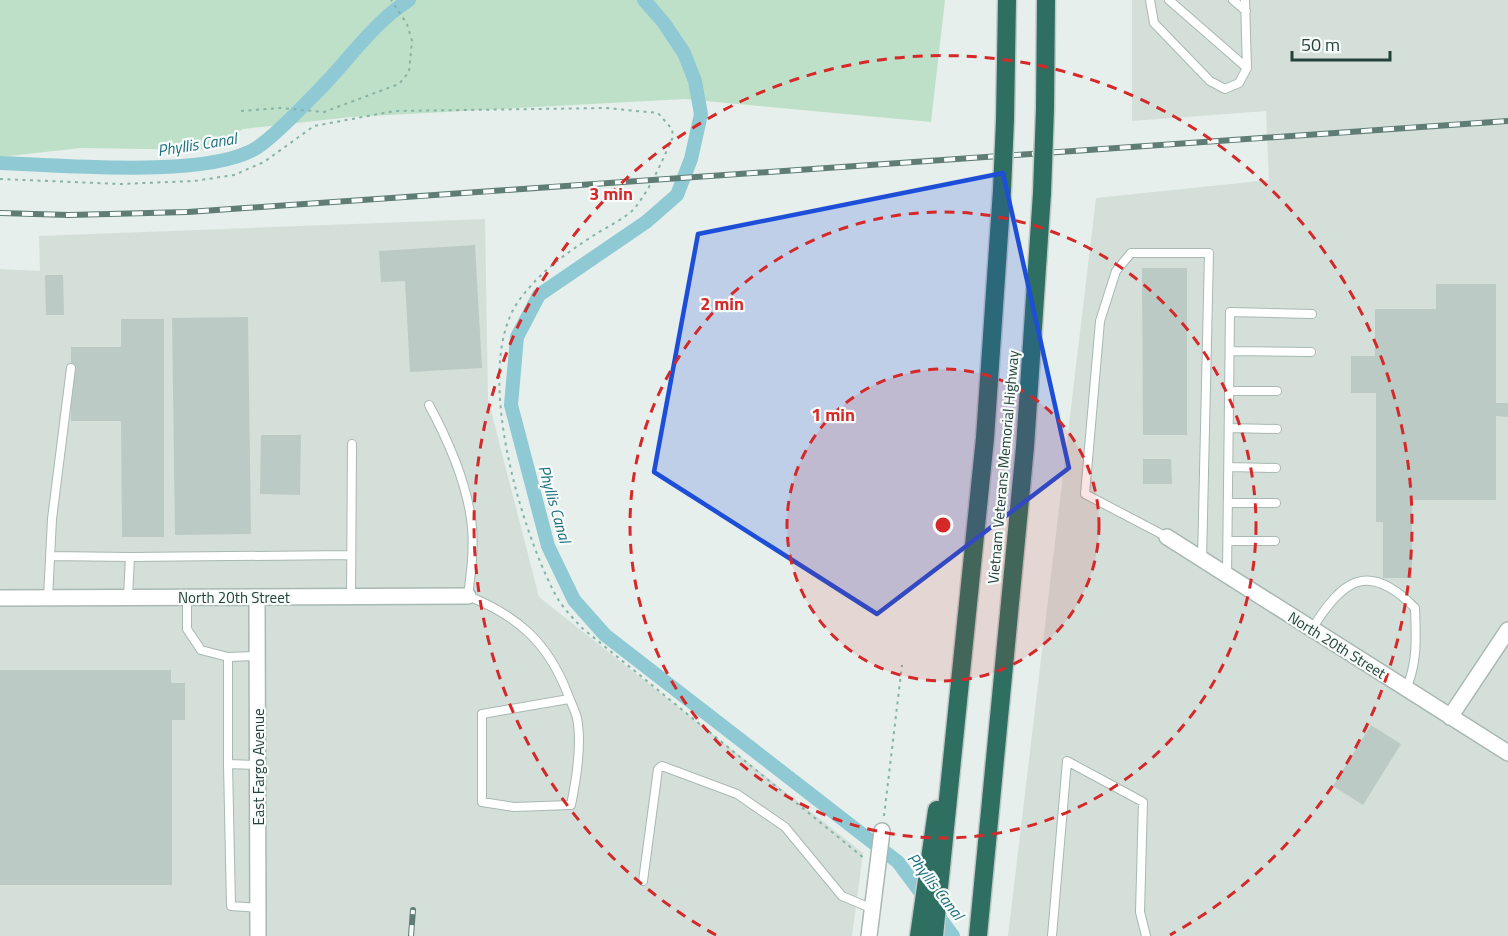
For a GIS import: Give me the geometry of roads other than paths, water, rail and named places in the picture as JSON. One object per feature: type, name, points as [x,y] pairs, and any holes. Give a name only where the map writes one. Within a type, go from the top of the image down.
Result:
[{"type":"highway","name":"Vietnam Veterans Memorial Highway","points":[[962,666],[985,438],[1002,190],[1007,0]]},
{"type":"highway","name":"Vietnam Veterans Memorial Highway","points":[[978,936],[1024,447],[1042,193],[1046,0]]},
{"type":"highway","points":[[924,934],[928,862],[962,666]]},
{"type":"highway","points":[[924,934],[941,885],[962,666]]},
{"type":"street","name":"North 20th Street","points":[[1167,537],[1508,753]]},
{"type":"street","name":"East Fargo Avenue","points":[[257,597],[258,936]]},
{"type":"street","name":"North 20th Street","points":[[0,598],[468,597]]},
{"type":"street","points":[[1450,717],[1508,630]]},
{"type":"street","points":[[869,936],[882,831]]},
{"type":"lane","points":[[1150,0],[1154,23],[1210,81],[1225,89],[1239,83],[1247,68],[1245,0]]},
{"type":"lane","points":[[1169,0],[1247,68]]},
{"type":"lane","points":[[1233,0],[1246,10]]},
{"type":"lane","points":[[1167,537],[1084,494],[1100,321],[1116,270],[1131,254],[1209,253],[1202,560]]},
{"type":"lane","points":[[1227,576],[1230,312],[1312,314]]},
{"type":"lane","points":[[1230,351],[1311,352]]},
{"type":"lane","points":[[48,598],[52,519],[71,368]]},
{"type":"lane","points":[[1230,391],[1277,391]]},
{"type":"lane","points":[[429,405],[452,448],[472,525],[472,562],[468,597],[496,608],[536,638],[556,664],[577,719],[576,778],[571,805],[514,807],[482,802],[482,714],[569,699]]},
{"type":"lane","points":[[1229,428],[1277,429]]},
{"type":"lane","points":[[351,597],[352,444]]},
{"type":"lane","points":[[1229,467],[1276,468]]},
{"type":"lane","points":[[1228,503],[1276,503]]},
{"type":"lane","points":[[1228,541],[1275,541]]},
{"type":"lane","points":[[50,556],[351,555]]},
{"type":"lane","points":[[128,597],[130,557]]},
{"type":"lane","points":[[1312,629],[1344,586],[1369,580],[1396,588],[1415,608],[1416,649],[1412,676],[1406,689]]},
{"type":"lane","points":[[187,597],[187,629],[201,650],[228,657],[257,656]]},
{"type":"lane","points":[[228,657],[231,906],[258,908]]},
{"type":"lane","points":[[1052,936],[1067,761],[1143,802],[1140,912],[1146,936]]},
{"type":"lane","points":[[228,764],[258,765]]},
{"type":"lane","points":[[643,881],[658,770],[662,766],[737,794],[785,827],[842,896],[873,909]]},
{"type":"waterway","name":"Phyllis Canal","points":[[0,163],[134,168],[172,167],[236,157],[258,147],[280,129],[327,82],[371,32],[409,0]]},
{"type":"waterway","name":"Phyllis Canal","points":[[644,0],[664,23],[684,53],[695,81],[701,114],[691,159],[677,195],[646,222],[539,295],[517,337],[511,405],[548,546],[574,600],[605,635],[898,862],[953,936]]},
{"type":"railway","points":[[0,213],[69,215],[188,212],[1508,121]]},
{"type":"railway","points":[[411,936],[413,910]]}]
